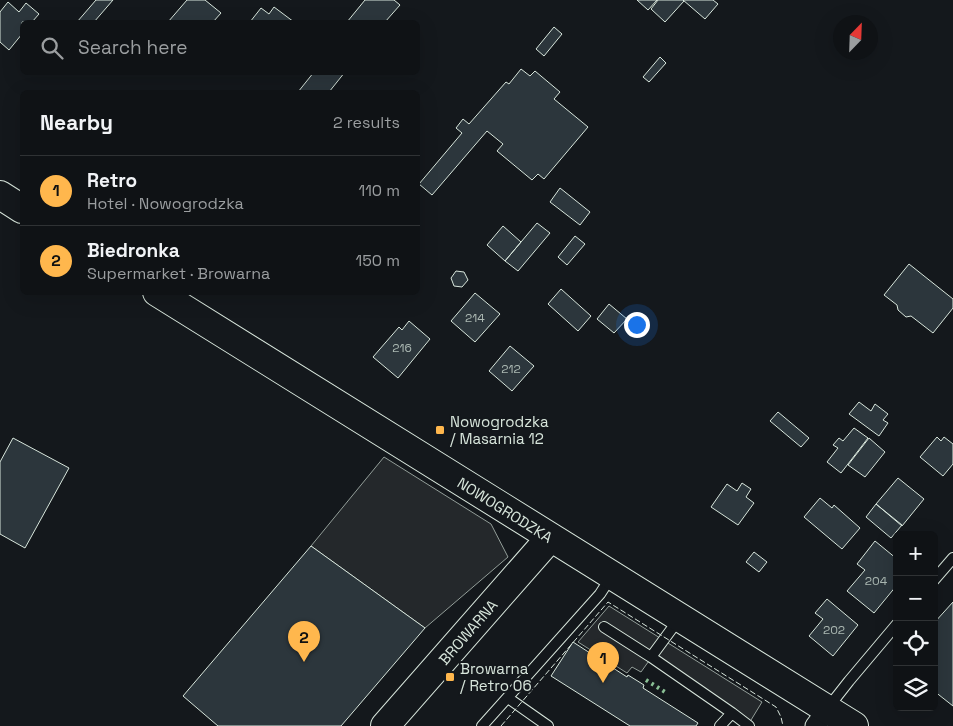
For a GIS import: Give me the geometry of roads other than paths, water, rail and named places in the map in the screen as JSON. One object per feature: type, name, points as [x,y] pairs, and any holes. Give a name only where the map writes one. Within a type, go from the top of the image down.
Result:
[{"type":"main road","points":[[0,194],[20,207]]},
{"type":"main road","name":"NOWOGRODZKA","points":[[162,295],[680,619],[821,718],[854,726]]},
{"type":"main road","name":"BROWARNA","points":[[385,726],[550,538]]},
{"type":"lane","points":[[937,576],[953,558]]},
{"type":"lane","points":[[482,726],[600,594],[612,576]]},
{"type":"lane","points":[[651,658],[680,619]]},
{"type":"lane","points":[[604,628],[749,726]]},
{"type":"lane","points":[[821,718],[893,629]]},
{"type":"lane","points":[[508,698],[548,726]]},
{"type":"lane","points":[[720,726],[732,713]]},
{"type":"place","name":"Nowogrodzka / Masarnia 12","points":[[440,430]]},
{"type":"place","name":"Biedronka","points":[[304,662]]},
{"type":"place","name":"Browarna / Retro 06","points":[[450,677]]},
{"type":"place","name":"Retro","points":[[603,683]]}]
